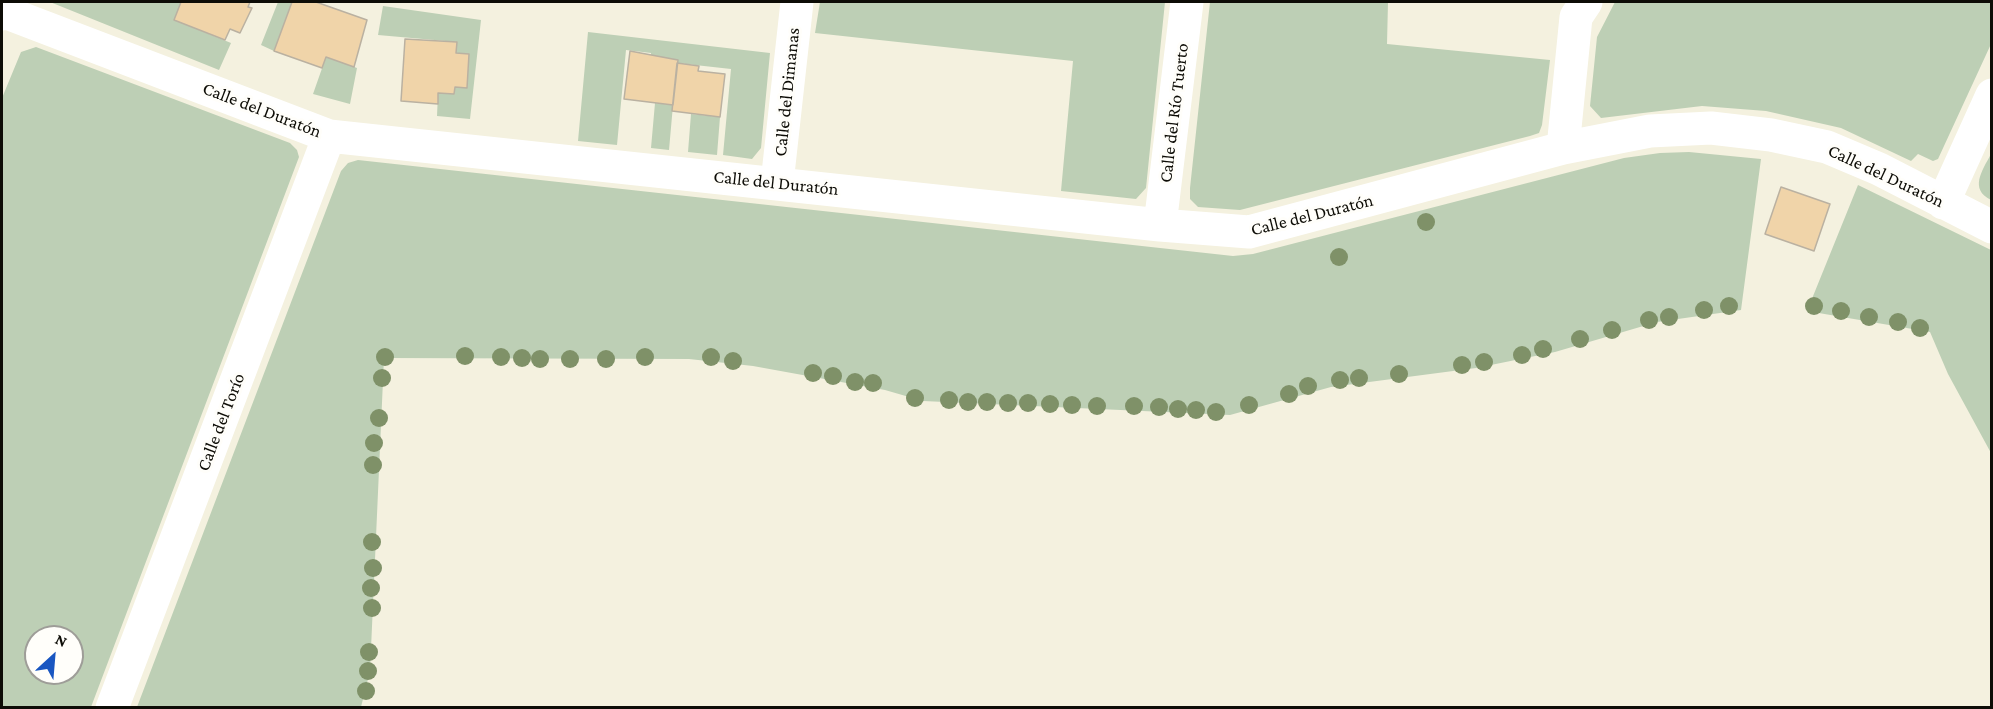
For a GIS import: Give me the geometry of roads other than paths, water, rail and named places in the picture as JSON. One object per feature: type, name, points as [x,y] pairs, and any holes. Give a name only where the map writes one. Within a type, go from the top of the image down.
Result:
[{"type":"street","name":"Calle del Dimanas","points":[[777,183],[797,2]]},
{"type":"street","name":"Calle del Río Tuerto","points":[[1160,225],[1187,2]]},
{"type":"street","points":[[1563,148],[1576,17],[1586,2]]},
{"type":"street","name":"Calle del Duratón","points":[[3,10],[329,136],[1160,225],[1249,232],[1563,148],[1650,131],[1711,128],[1771,135],[1827,147],[1879,170],[1992,227]]},
{"type":"street","points":[[1943,203],[1992,95]]},
{"type":"street","name":"Calle del Torío","points":[[112,708],[329,136]]}]
